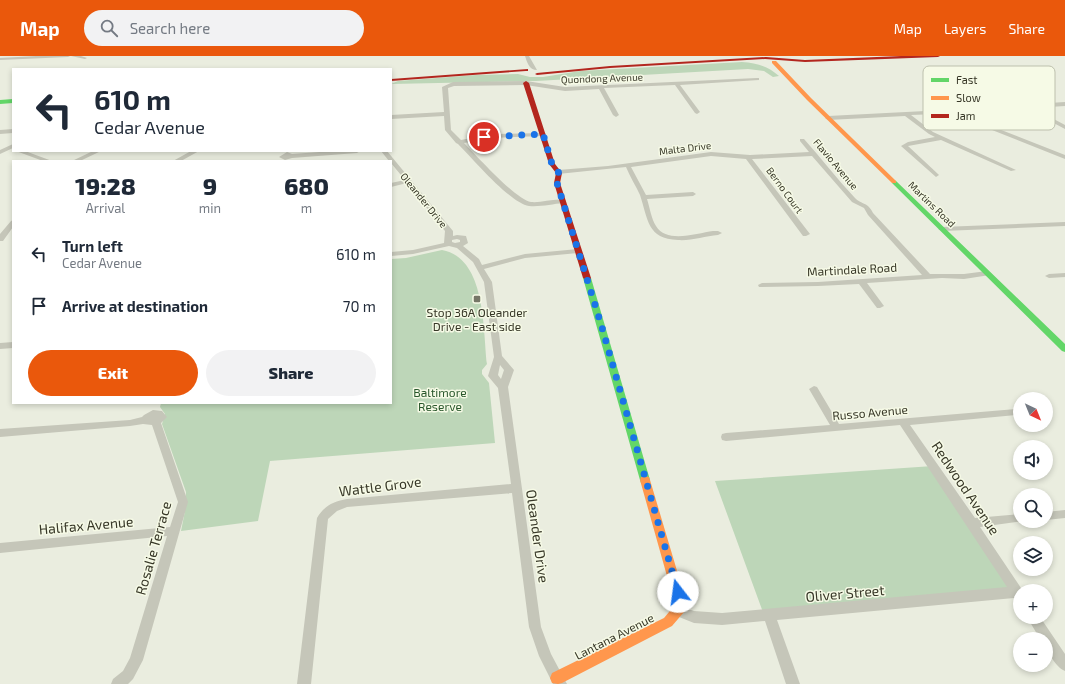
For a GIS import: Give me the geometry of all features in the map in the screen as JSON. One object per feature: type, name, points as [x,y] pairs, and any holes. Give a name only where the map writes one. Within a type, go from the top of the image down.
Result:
[{"type":"street","points":[[0,59],[68,56]]},
{"type":"street","points":[[72,56],[85,58]]},
{"type":"street","points":[[392,80],[465,74],[532,73],[610,67],[739,61],[797,61],[938,56]]},
{"type":"street","points":[[527,57],[531,66],[543,134],[552,164],[558,172],[557,183],[601,324],[676,584],[680,601],[678,610]]},
{"type":"street","name":"Martins Road","points":[[768,60],[1065,349]]},
{"type":"street","name":"Quondong Avenue","points":[[563,201],[530,204],[520,200],[458,142],[448,130],[444,88],[446,86],[532,73],[559,89],[757,79]]},
{"type":"street","points":[[677,84],[697,112]]},
{"type":"street","points":[[601,87],[616,115]]},
{"type":"street","points":[[0,102],[12,101]]},
{"type":"street","points":[[1055,105],[1065,104]]},
{"type":"street","points":[[828,118],[923,113]]},
{"type":"street","points":[[392,117],[446,114]]},
{"type":"street","points":[[906,114],[923,128]]},
{"type":"street","points":[[1055,122],[1065,127]]},
{"type":"street","points":[[925,130],[1013,170]]},
{"type":"street","points":[[996,130],[1065,157]]},
{"type":"street","points":[[0,132],[12,131]]},
{"type":"street","points":[[458,142],[491,136],[543,134]]},
{"type":"street","points":[[936,175],[904,146],[907,144],[927,142],[940,138]]},
{"type":"street","name":"Flavio Avenue","points":[[802,140],[854,201],[857,208],[870,214],[928,277]]},
{"type":"street","points":[[0,152],[12,148]]},
{"type":"street","points":[[21,152],[46,160]]},
{"type":"street","points":[[77,160],[96,152]]},
{"type":"street","points":[[178,160],[194,152]]},
{"type":"street","points":[[287,156],[343,152]]},
{"type":"street","name":"Oleander Drive","points":[[385,152],[392,160]]},
{"type":"street","name":"Malta Drive","points":[[558,172],[628,166],[711,154],[748,157],[815,154]]},
{"type":"street","name":"Berno Court","points":[[748,157],[806,234]]},
{"type":"street","name":"Oleander Drive","points":[[392,161],[446,226],[453,239],[476,261],[488,282],[491,293],[498,357],[493,376],[503,387]]},
{"type":"street","points":[[628,166],[643,197],[650,225],[663,234],[677,238],[718,233]]},
{"type":"street","points":[[392,185],[409,181]]},
{"type":"street","points":[[643,197],[693,194]]},
{"type":"street","points":[[942,229],[1065,224]]},
{"type":"street","points":[[0,238],[12,225]]},
{"type":"street","points":[[392,254],[413,252],[453,239]]},
{"type":"street","points":[[480,268],[525,256],[578,251]]},
{"type":"street","name":"Martindale Road","points":[[762,285],[942,276],[958,278],[974,277],[987,273]]},
{"type":"street","points":[[1050,276],[1065,275]]},
{"type":"street","points":[[861,281],[880,306]]},
{"type":"street","points":[[0,346],[12,345]]},
{"type":"street","name":"Oleander Drive","points":[[498,357],[509,370],[503,387],[535,627],[545,656],[558,681]]},
{"type":"street","points":[[814,389],[837,428]]},
{"type":"street","points":[[0,433],[130,423],[152,418],[156,404]]},
{"type":"street","name":"Russo Avenue","points":[[726,437],[1013,412]]},
{"type":"street","name":"Rosalie Terrace","points":[[120,682],[128,675],[136,660],[183,502],[152,418]]},
{"type":"street","name":"Redwood Avenue","points":[[903,422],[972,523],[1013,587]]},
{"type":"street","name":"Wattle Grove","points":[[304,684],[323,518],[330,509],[340,504],[347,503],[516,488]]},
{"type":"street","points":[[1053,515],[1065,514]]},
{"type":"street","points":[[972,523],[1013,519]]},
{"type":"street","name":"Halifax Avenue","points":[[0,548],[174,531]]},
{"type":"street","name":"Oliver Street","points":[[678,610],[694,617],[707,619],[1013,595]]},
{"type":"street","name":"Lantana Avenue","points":[[558,681],[657,629],[668,622],[678,610]]},
{"type":"street","points":[[769,615],[793,684]]},
{"type":"street","points":[[1038,624],[1065,665]]},
{"type":"green space","points":[[742,62],[762,66],[779,76],[773,77],[764,71],[748,69],[536,81],[392,84],[398,81],[476,75],[518,74],[530,77],[543,77],[580,71]]},
{"type":"green space","name":"Baltimore Reserve","points":[[442,250],[456,256],[467,266],[475,280],[483,315],[487,364],[482,370],[482,374],[489,383],[495,443],[270,461],[258,521],[181,531],[185,511],[186,492],[162,424],[165,414],[160,407],[161,404],[392,404],[392,259],[406,258]]},
{"type":"green space","points":[[933,466],[1013,587],[1013,592],[764,615],[715,481]]},
{"type":"traffic: fast","points":[[0,102],[12,101]]},
{"type":"traffic: fast","points":[[894,182],[1065,349]]},
{"type":"traffic: fast","points":[[587,278],[645,480]]},
{"type":"traffic: slow","points":[[774,62],[809,99],[894,182]]},
{"type":"traffic: slow","points":[[557,678],[668,622],[680,608],[680,601],[645,480]]},
{"type":"traffic: jam","points":[[766,58],[805,61],[938,56]]},
{"type":"traffic: jam","points":[[537,74],[610,67],[763,59]]},
{"type":"traffic: jam","points":[[392,80],[526,70]]},
{"type":"traffic: jam","points":[[526,83],[552,164],[559,173],[557,183],[587,278]]},
{"type":"place","name":"Stop 36A Oleander Drive - East side","points":[[477,299]]},
{"type":"route","points":[[484,137],[543,134],[552,164],[559,173],[557,183],[601,324],[678,592]]}]
